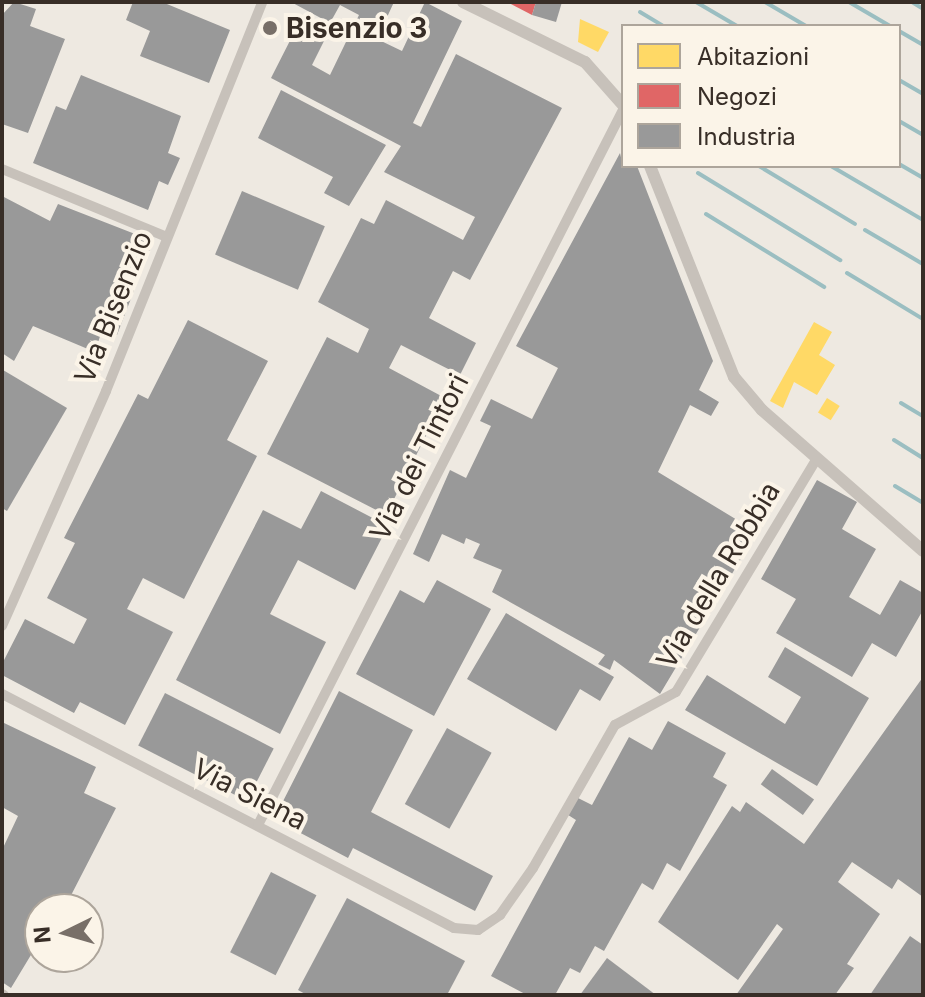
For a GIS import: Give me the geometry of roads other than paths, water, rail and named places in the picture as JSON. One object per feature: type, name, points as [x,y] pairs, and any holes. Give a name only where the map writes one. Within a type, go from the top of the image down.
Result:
[{"type":"street","name":"Via Bisenzio","points":[[2,626],[167,237],[262,2]]},
{"type":"street","points":[[463,2],[585,62],[621,106]]},
{"type":"street","name":"Via dei Tintori","points":[[258,825],[621,112]]},
{"type":"street","points":[[651,168],[728,367],[762,410],[923,551]]},
{"type":"street","points":[[2,169],[167,237]]},
{"type":"street","name":"Via della Robbia","points":[[478,930],[500,915],[533,868],[615,725],[676,692],[817,458]]},
{"type":"street","name":"Via Siena","points":[[2,694],[454,928],[478,930]]},
{"type":"waterway","points":[[696,2],[734,24]]},
{"type":"waterway","points":[[765,2],[803,24]]},
{"type":"waterway","points":[[849,2],[887,24]]},
{"type":"waterway","points":[[912,2],[923,9]]},
{"type":"waterway","points":[[640,12],[660,24]]},
{"type":"waterway","points":[[901,32],[923,45]]},
{"type":"waterway","points":[[901,81],[923,94]]},
{"type":"waterway","points":[[901,122],[923,135]]},
{"type":"waterway","points":[[901,165],[923,178]]},
{"type":"waterway","points":[[762,168],[855,224]]},
{"type":"waterway","points":[[834,168],[923,220]]},
{"type":"waterway","points":[[698,173],[840,260]]},
{"type":"waterway","points":[[706,214],[824,287]]},
{"type":"waterway","points":[[865,230],[923,264]]},
{"type":"waterway","points":[[847,273],[923,319]]},
{"type":"waterway","points":[[901,403],[923,416]]},
{"type":"waterway","points":[[894,440],[923,458]]},
{"type":"waterway","points":[[895,486],[923,503]]},
{"type":"place","name":"Bisenzio 3","points":[[270,28]]}]
